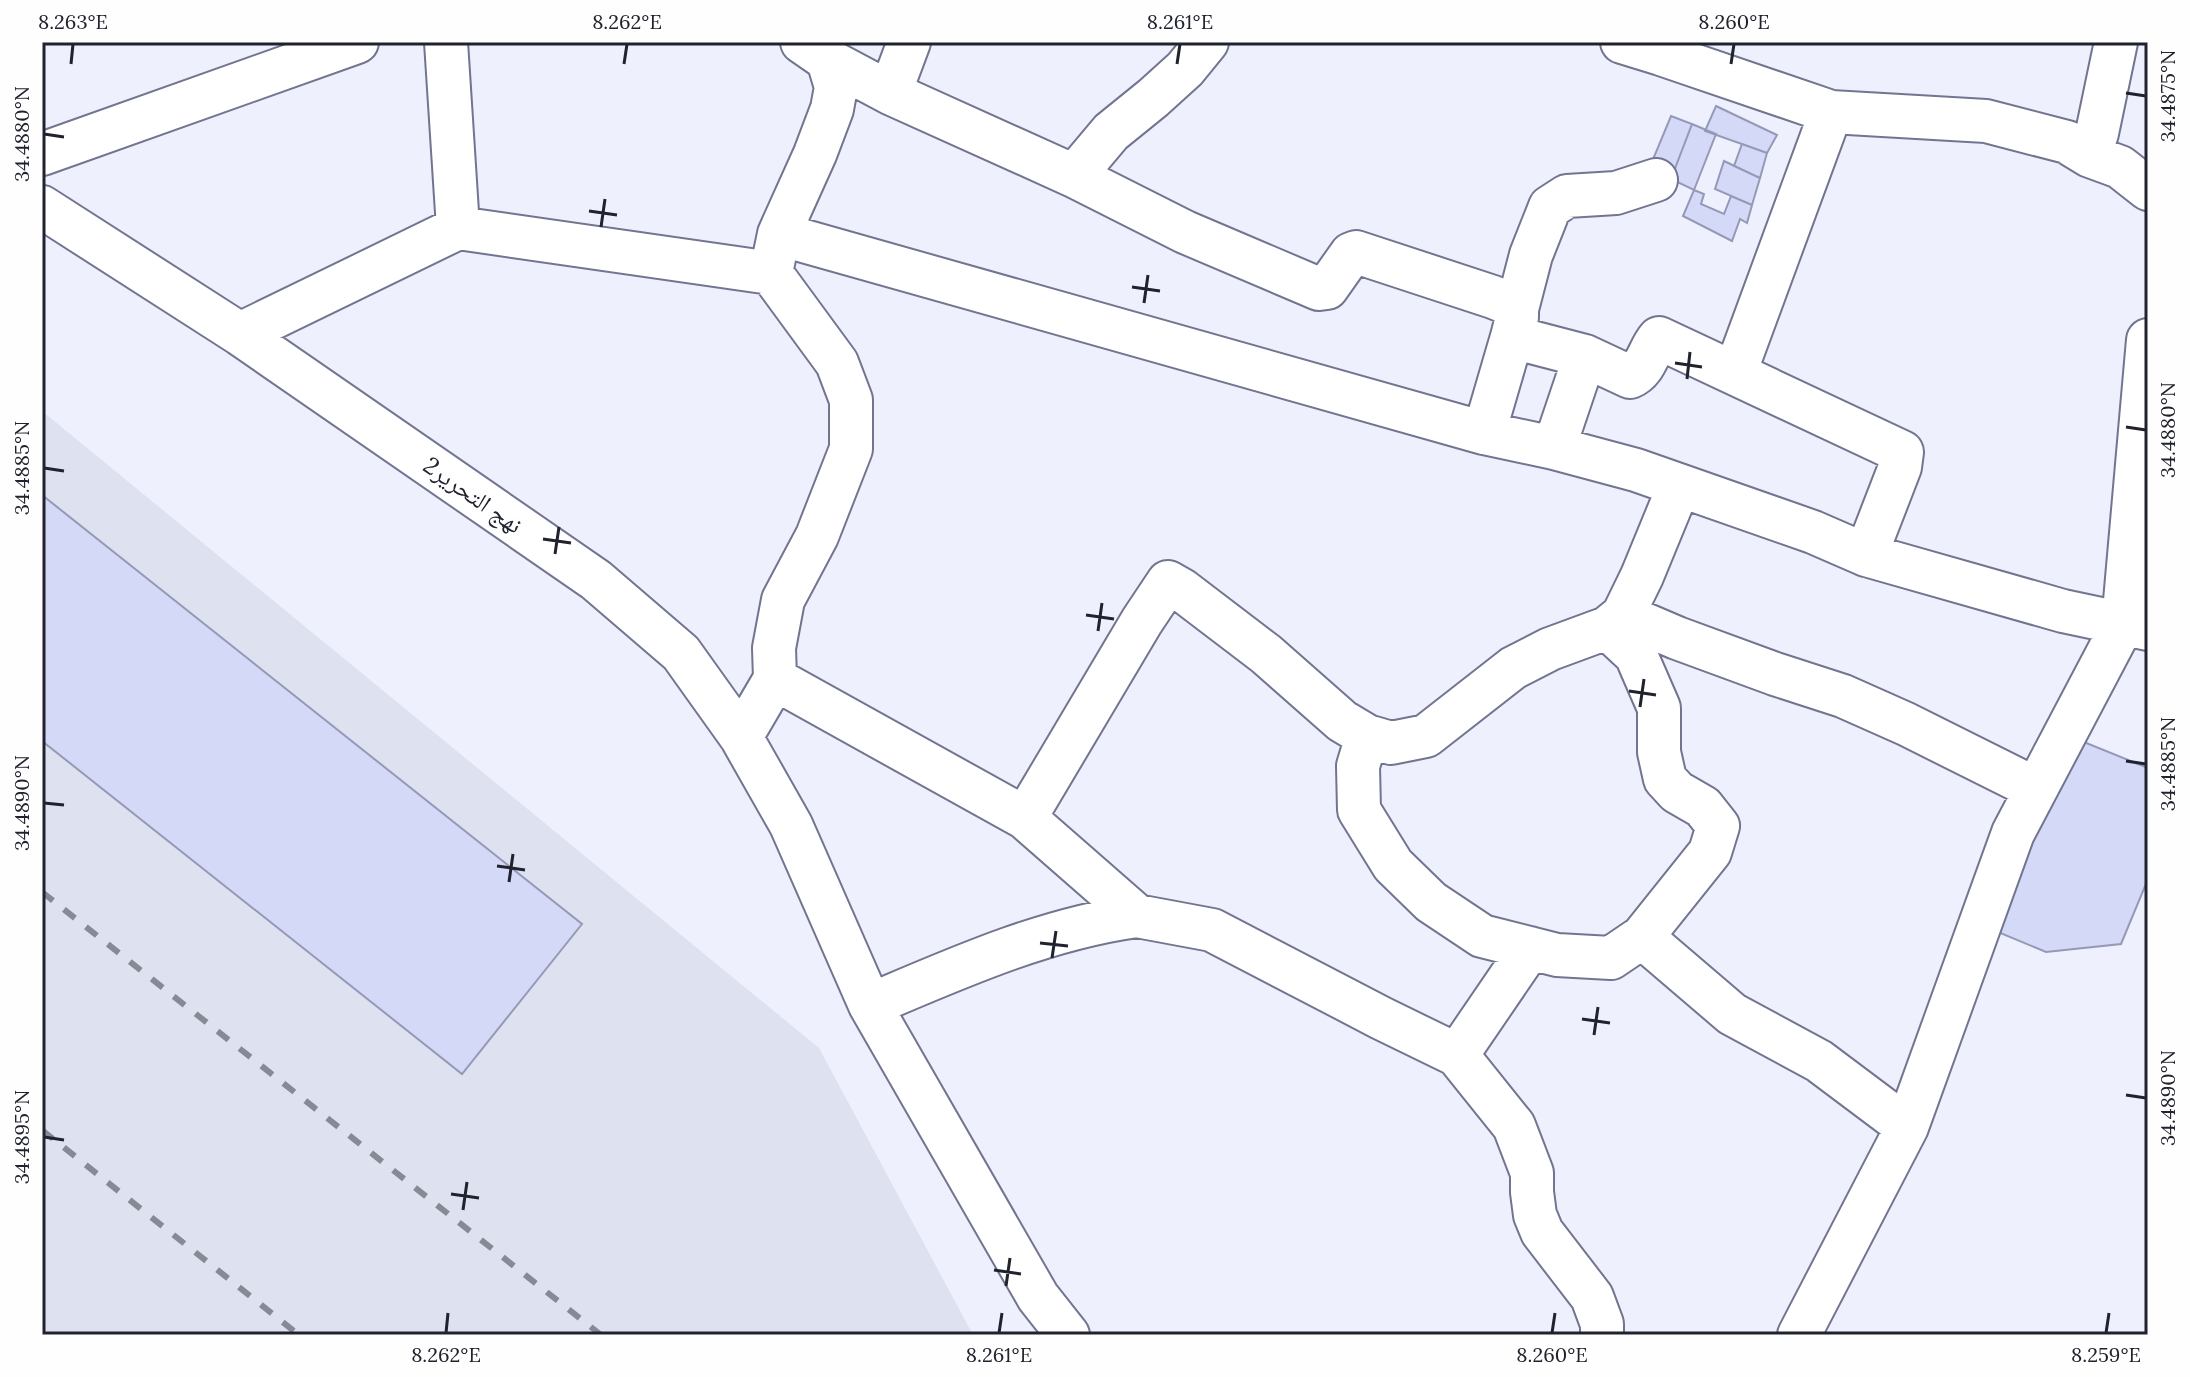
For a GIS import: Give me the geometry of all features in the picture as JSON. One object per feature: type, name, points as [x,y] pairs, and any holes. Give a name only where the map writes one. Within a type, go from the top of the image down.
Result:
[{"type":"street","points":[[42,154],[357,42]]},
{"type":"street","points":[[446,42],[458,228]]},
{"type":"street","points":[[890,93],[909,42]]},
{"type":"street","points":[[1074,176],[1111,132],[1185,69],[1207,42]]},
{"type":"street","points":[[1622,42],[1662,48],[1831,112],[1986,121],[2067,142],[2090,156],[2120,167],[2148,189]]},
{"type":"street","points":[[2090,156],[2116,42]]},
{"type":"street","points":[[775,253],[832,109],[836,87],[815,51]]},
{"type":"street","points":[[815,51],[890,93],[1074,176],[1185,232],[1319,289],[1327,288],[1351,254],[1356,252],[1508,303],[1514,323],[1630,377],[1641,371],[1659,338],[1902,452],[1900,467],[1866,555]]},
{"type":"street","points":[[1735,373],[1831,112]]},
{"type":"street","points":[[1484,433],[1531,255],[1550,207],[1567,196],[1616,193],[1656,180]]},
{"type":"street","name":"نهج التحرير2","points":[[42,207],[240,334],[596,580],[681,653],[741,737],[791,825],[870,1005],[1038,1297],[1068,1335]]},
{"type":"street","points":[[240,334],[458,228],[775,253],[1636,470],[1813,532],[1866,555],[2063,611],[2136,626]]},
{"type":"street","points":[[741,737],[775,679],[774,648],[783,600],[817,536],[851,449],[851,400],[837,363],[775,253]]},
{"type":"street","points":[[1799,1335],[1907,1127],[2013,833],[2036,789],[2136,626],[2148,340]]},
{"type":"street","points":[[1554,448],[1585,356]]},
{"type":"street","points":[[1025,818],[1168,582],[1266,654],[1342,721],[1367,736],[1391,743],[1426,736],[1513,668],[1615,622],[1642,576],[1679,486]]},
{"type":"street","points":[[1615,622],[1691,643],[1843,696],[2036,789]]},
{"type":"street","points":[[1367,736],[1358,766],[1359,810],[1393,865],[1431,902],[1482,936],[1557,955],[1611,958],[1642,937],[1710,852],[1718,826],[1703,807],[1677,792],[1665,779],[1659,752],[1659,708],[1636,655],[1615,622]]},
{"type":"street","points":[[775,679],[1025,818],[1137,916]]},
{"type":"street","points":[[870,1005],[1044,936],[1097,921],[1137,916],[1212,930],[1457,1055],[1514,1126],[1532,1173],[1535,1215],[1542,1232],[1592,1297],[1602,1324],[1602,1335]]},
{"type":"street","points":[[1642,937],[1732,1014],[1819,1061],[1907,1127]]},
{"type":"street","points":[[1457,1055],[1530,948]]},
{"type":"shaded area","points":[[42,411],[819,1048],[973,1335],[42,1335]]},
{"type":"building","points":[[1716,106],[1777,135],[1767,153],[1705,131]]},
{"type":"building","points":[[1671,116],[1692,124],[1671,179],[1649,169]]},
{"type":"building","points":[[1692,124],[1716,134],[1694,190],[1671,179]]},
{"type":"building","points":[[1742,144],[1767,153],[1760,178],[1734,166]]},
{"type":"building","points":[[1724,161],[1760,178],[1752,205],[1715,189]]},
{"type":"building","points":[[1694,190],[1704,194],[1701,204],[1724,214],[1731,196],[1752,205],[1747,223],[1740,219],[1732,241],[1683,216]]},
{"type":"building","points":[[42,495],[582,924],[462,1074],[42,741]]},
{"type":"building","points":[[2069,736],[2148,768],[2148,879],[2121,944],[2046,952],[1993,930]]},
{"type":"railway","points":[[42,892],[601,1335]]},
{"type":"railway","points":[[42,1130],[299,1335]]}]
